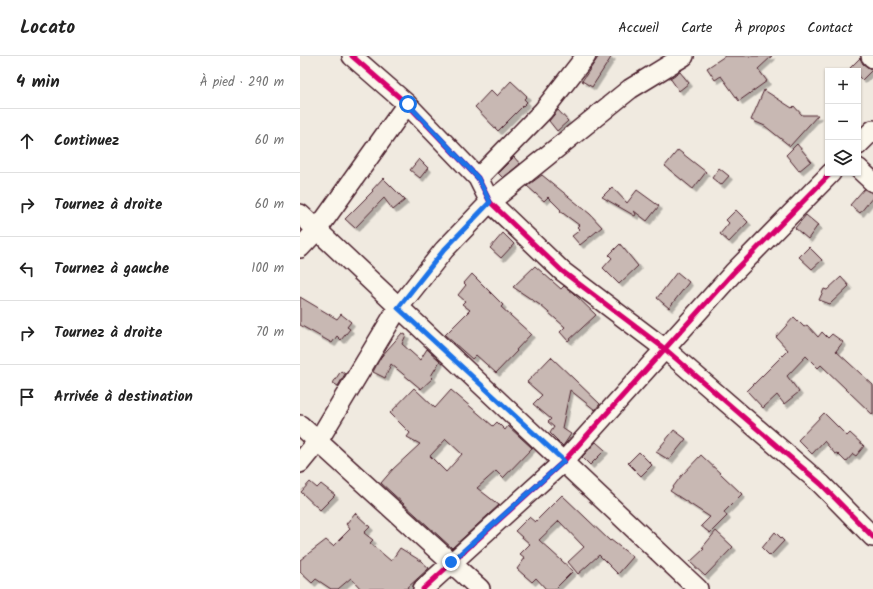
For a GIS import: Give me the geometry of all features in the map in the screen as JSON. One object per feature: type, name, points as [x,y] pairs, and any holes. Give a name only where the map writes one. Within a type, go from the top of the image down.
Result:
[{"type":"street","points":[[352,56],[408,104],[478,178],[490,202],[562,271],[665,349],[821,484],[873,537]]},
{"type":"street","points":[[478,178],[543,111],[586,56]]},
{"type":"street","points":[[300,463],[318,441],[398,308],[444,250],[490,202],[630,89],[684,56]]},
{"type":"street","points":[[300,248],[317,230],[408,104]]},
{"type":"street","points":[[861,142],[873,130]]},
{"type":"street","points":[[861,171],[873,182]]},
{"type":"street","points":[[423,589],[564,461],[733,273],[828,176]]},
{"type":"street","points":[[300,214],[398,308],[564,461],[698,589]]},
{"type":"street","points":[[300,424],[480,589]]},
{"type":"building","points":[[599,56],[612,56],[592,87],[582,81]]},
{"type":"building","points":[[725,56],[772,56],[758,69],[767,81],[739,101],[721,76],[715,80],[707,68]]},
{"type":"building","points":[[860,58],[863,64],[872,70],[862,80],[861,68],[850,68]]},
{"type":"building","points":[[680,72],[689,83],[679,91],[670,78]]},
{"type":"building","points":[[511,81],[527,96],[524,99],[527,102],[498,131],[475,107],[491,90],[497,96]]},
{"type":"building","points":[[764,90],[792,108],[794,106],[802,115],[818,115],[790,146],[765,126],[751,120]]},
{"type":"building","points":[[558,110],[568,121],[557,131],[549,121]]},
{"type":"building","points":[[797,144],[811,161],[799,171],[786,155]]},
{"type":"building","points":[[678,150],[706,172],[693,189],[665,166]]},
{"type":"building","points":[[514,157],[520,164],[503,178],[498,173]]},
{"type":"building","points":[[419,159],[428,168],[420,178],[410,170]]},
{"type":"building","points":[[719,168],[729,176],[721,185],[712,178]]},
{"type":"building","points":[[542,175],[590,214],[602,227],[580,245],[572,236],[580,230],[577,227],[579,225],[560,211],[561,210],[548,197],[544,201],[527,186]]},
{"type":"building","points":[[383,178],[405,200],[393,210],[384,198],[355,228],[345,219],[373,191],[372,190]]},
{"type":"building","points":[[612,187],[627,203],[637,190],[659,206],[647,221],[634,211],[636,214],[635,216],[602,197]]},
{"type":"building","points":[[864,189],[873,193],[873,197],[860,213],[850,205]]},
{"type":"building","points":[[736,210],[748,222],[729,242],[720,234],[729,223],[726,220]]},
{"type":"building","points":[[806,215],[818,225],[808,239],[795,228]]},
{"type":"building","points":[[503,233],[514,244],[501,258],[490,248]]},
{"type":"building","points":[[620,244],[638,266],[619,284],[603,268],[612,258],[609,255]]},
{"type":"building","points":[[809,247],[822,260],[812,269],[799,257]]},
{"type":"building","points":[[535,266],[561,289],[564,286],[572,292],[596,315],[568,341],[560,332],[565,327],[540,305],[513,287]]},
{"type":"building","points":[[677,272],[689,282],[669,308],[657,298]]},
{"type":"building","points":[[472,274],[503,305],[501,307],[531,334],[496,373],[476,355],[472,359],[445,335],[470,310],[462,304],[465,301],[458,295],[466,285],[464,283]]},
{"type":"building","points":[[841,277],[849,286],[830,304],[819,300],[824,289],[827,290]]},
{"type":"building","points":[[300,297],[337,319],[341,314],[351,322],[347,327],[350,329],[341,340],[337,336],[332,343],[300,325]]},
{"type":"building","points":[[794,317],[804,327],[807,325],[818,337],[822,332],[828,338],[832,334],[843,342],[836,351],[873,385],[873,415],[821,365],[818,368],[806,356],[787,376],[799,392],[784,404],[777,395],[763,408],[747,391],[788,350],[776,337]]},
{"type":"building","points":[[402,333],[406,335],[402,344],[420,360],[427,349],[440,361],[431,376],[433,378],[421,389],[391,364],[385,378],[373,372],[380,358]]},
{"type":"building","points":[[551,357],[600,404],[595,410],[570,390],[562,428],[571,434],[563,446],[550,433],[554,427],[548,422],[551,419],[533,404],[542,395],[527,382]]},
{"type":"building","points":[[341,371],[345,374],[338,386],[333,383]]},
{"type":"building","points":[[414,388],[435,408],[451,390],[493,426],[497,422],[505,430],[508,426],[532,448],[503,478],[496,471],[477,488],[499,505],[452,548],[381,483],[393,469],[420,444],[407,437],[410,433],[390,413]],"holes":[[[446,439],[462,454],[446,472],[430,456]]]},
{"type":"building","points":[[824,413],[847,436],[850,433],[864,446],[856,456],[853,454],[846,462],[837,453],[835,454],[824,441],[812,454],[798,440]]},
{"type":"building","points":[[674,430],[686,439],[669,460],[656,452]]},
{"type":"building","points":[[596,442],[605,450],[590,465],[582,457]]},
{"type":"building","points":[[639,452],[652,465],[641,476],[628,463]]},
{"type":"building","points":[[701,455],[742,494],[724,512],[727,516],[710,533],[701,526],[710,517],[670,491],[682,475]]},
{"type":"building","points":[[310,482],[317,488],[321,484],[335,495],[320,510],[301,492]]},
{"type":"building","points":[[562,495],[610,541],[611,540],[633,557],[618,574],[599,555],[578,574],[568,562],[584,547],[559,521],[539,540],[573,571],[555,589],[546,589],[536,578],[532,582],[517,569],[525,558],[520,554],[530,544],[515,531],[529,517],[535,522]]},
{"type":"building","points":[[355,513],[370,527],[364,533],[373,540],[370,543],[391,561],[400,548],[421,561],[429,568],[406,589],[361,589],[351,578],[338,589],[331,589],[316,579],[312,583],[300,572],[300,560],[326,540],[333,546],[350,529],[346,524]]},
{"type":"building","points":[[716,531],[733,547],[705,576],[690,562],[704,549],[702,548]]},
{"type":"building","points":[[775,532],[784,541],[770,556],[762,548]]},
{"type":"cycle path","points":[[352,56],[407,104],[478,178],[490,202],[562,271],[665,349],[821,484],[873,537]]},
{"type":"cycle path","points":[[423,589],[564,461],[733,273],[828,176]]},
{"type":"route","points":[[408,104],[478,178],[490,202],[444,250],[398,308],[564,461],[451,562]]}]
